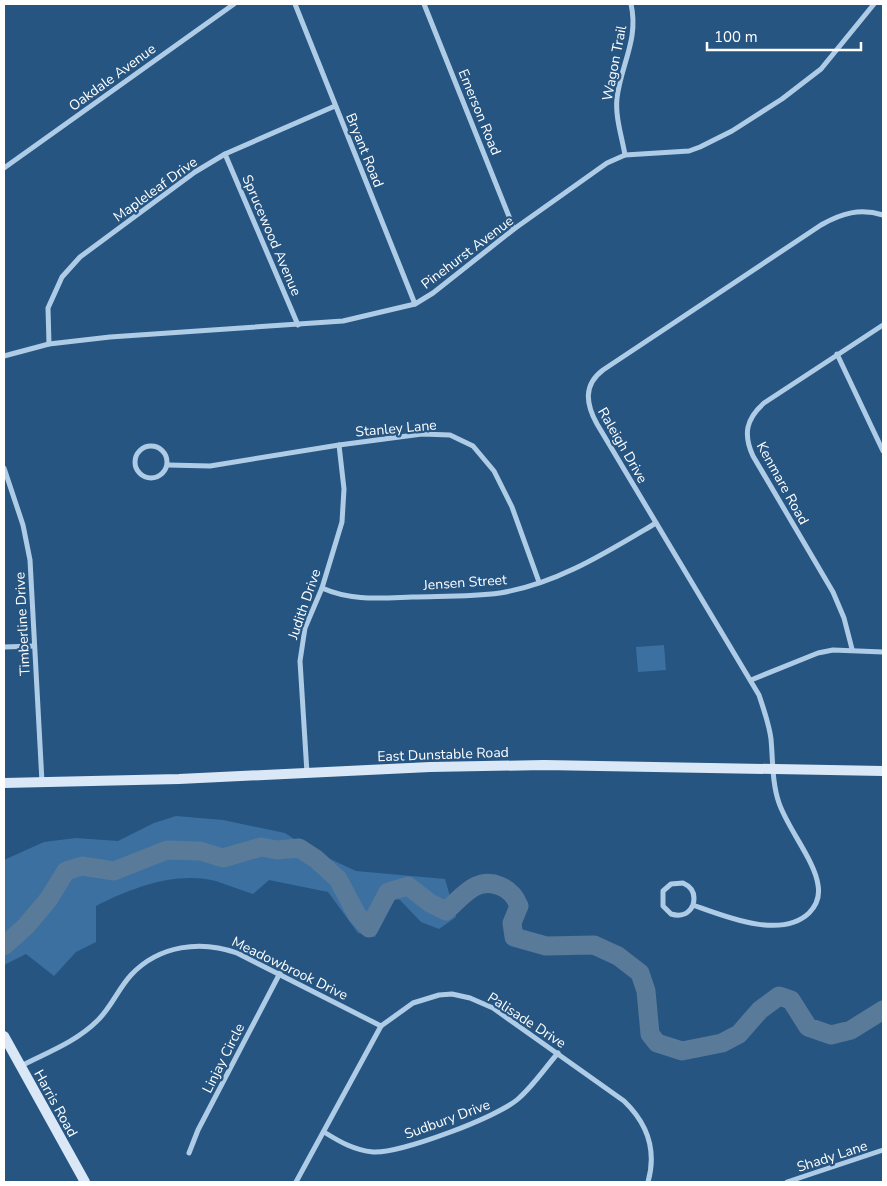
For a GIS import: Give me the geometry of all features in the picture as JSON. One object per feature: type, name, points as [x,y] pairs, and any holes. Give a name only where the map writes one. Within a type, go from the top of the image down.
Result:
[{"type":"street","name":"Oakdale Avenue","points":[[4,168],[234,4]]},
{"type":"street","name":"Bryant Road","points":[[295,4],[415,304]]},
{"type":"street","name":"Emerson Road","points":[[424,4],[514,229]]},
{"type":"street","name":"Wagon Trail","points":[[625,155],[617,112],[617,98],[633,38],[634,27],[631,4]]},
{"type":"street","name":"Pinehurst Avenue","points":[[4,356],[48,344],[110,337],[298,325],[342,320],[415,304],[433,293],[514,229],[596,170],[625,155],[689,151],[711,143],[732,132],[782,99],[821,69],[874,4]]},
{"type":"street","name":"Mapleleaf Drive","points":[[48,344],[48,308],[55,288],[69,268],[195,172],[226,154],[335,106]]},
{"type":"street","name":"Sprucewood Avenue","points":[[226,154],[298,325]]},
{"type":"street","name":"Raleigh Drive","points":[[693,905],[737,920],[776,925],[798,920],[812,911],[816,903],[818,885],[784,816],[776,792],[768,723],[751,680],[593,417],[587,399],[593,378],[832,218],[864,211],[883,215]]},
{"type":"street","name":"Kenmare Road","points":[[852,649],[839,605],[748,445],[746,435],[747,424],[764,403],[883,325]]},
{"type":"street","points":[[837,354],[883,452]]},
{"type":"street","name":"Stanley Lane","points":[[168,465],[210,466],[339,444],[436,433],[462,439],[484,456],[503,488],[539,582]]},
{"type":"street","name":"Judith Drive","points":[[307,773],[300,661],[305,628],[322,588],[342,522],[344,489],[339,444]]},
{"type":"street","points":[[154,446],[163,451],[168,465],[160,476],[150,478],[140,474],[134,460],[139,450],[154,446]]},
{"type":"street","name":"Timberline Drive","points":[[4,468],[26,536],[42,782]]},
{"type":"street","name":"Jensen Street","points":[[322,588],[349,598],[436,597],[501,593],[539,582],[583,565],[656,522]]},
{"type":"street","points":[[4,646],[34,646]]},
{"type":"street","points":[[751,680],[818,653],[852,649],[883,652]]},
{"type":"street","name":"East Dunstable Road","points":[[4,783],[188,779],[430,767],[544,765],[883,771]]},
{"type":"street","points":[[683,883],[692,890],[694,897],[693,905],[686,913],[679,916],[671,914],[665,910],[662,903],[663,891],[671,884],[683,883]]},
{"type":"street","name":"Meadowbrook Drive","points":[[20,1066],[86,1031],[108,1009],[135,972],[149,960],[171,951],[200,944],[219,946],[280,973],[380,1026]]},
{"type":"street","name":"Linjay Circle","points":[[189,1153],[198,1130],[280,973]]},
{"type":"street","name":"Palisade Drive","points":[[296,1182],[380,1026],[413,1003],[427,997],[452,994],[470,998],[493,1008],[624,1101],[637,1113],[647,1131],[652,1146],[652,1164],[648,1182]]},
{"type":"street","name":"Harris Road","points":[[4,1036],[85,1182]]},
{"type":"street","name":"Sudbury Drive","points":[[324,1132],[350,1147],[375,1152],[407,1146],[478,1122],[518,1100],[558,1053]]},
{"type":"street","name":"Shady Lane","points":[[787,1182],[883,1150]]},
{"type":"shaded area","points":[[664,645],[666,670],[638,672],[636,647]]},
{"type":"shaded area","points":[[176,816],[223,820],[285,833],[311,850],[356,871],[445,879],[456,917],[439,929],[421,922],[400,900],[392,898],[375,937],[358,933],[328,892],[269,880],[253,894],[216,881],[201,878],[185,878],[154,883],[124,893],[96,906],[96,942],[76,952],[54,976],[26,954],[4,965],[4,860],[44,842],[76,838],[118,841],[154,823]]},
{"type":"waterway","points":[[4,946],[26,926],[48,900],[66,871],[82,866],[114,871],[167,850],[200,851],[223,858],[261,847],[277,850],[299,848],[316,859],[338,879],[357,915],[369,928],[388,892],[408,886],[430,903],[446,911],[464,894],[477,886],[492,884],[507,889],[516,899],[519,906],[512,923],[514,937],[546,946],[594,945],[618,956],[640,973],[646,991],[650,1034],[657,1043],[682,1051],[722,1043],[739,1034],[760,1010],[779,996],[791,1000],[808,1027],[831,1035],[851,1030],[883,1010]]}]
